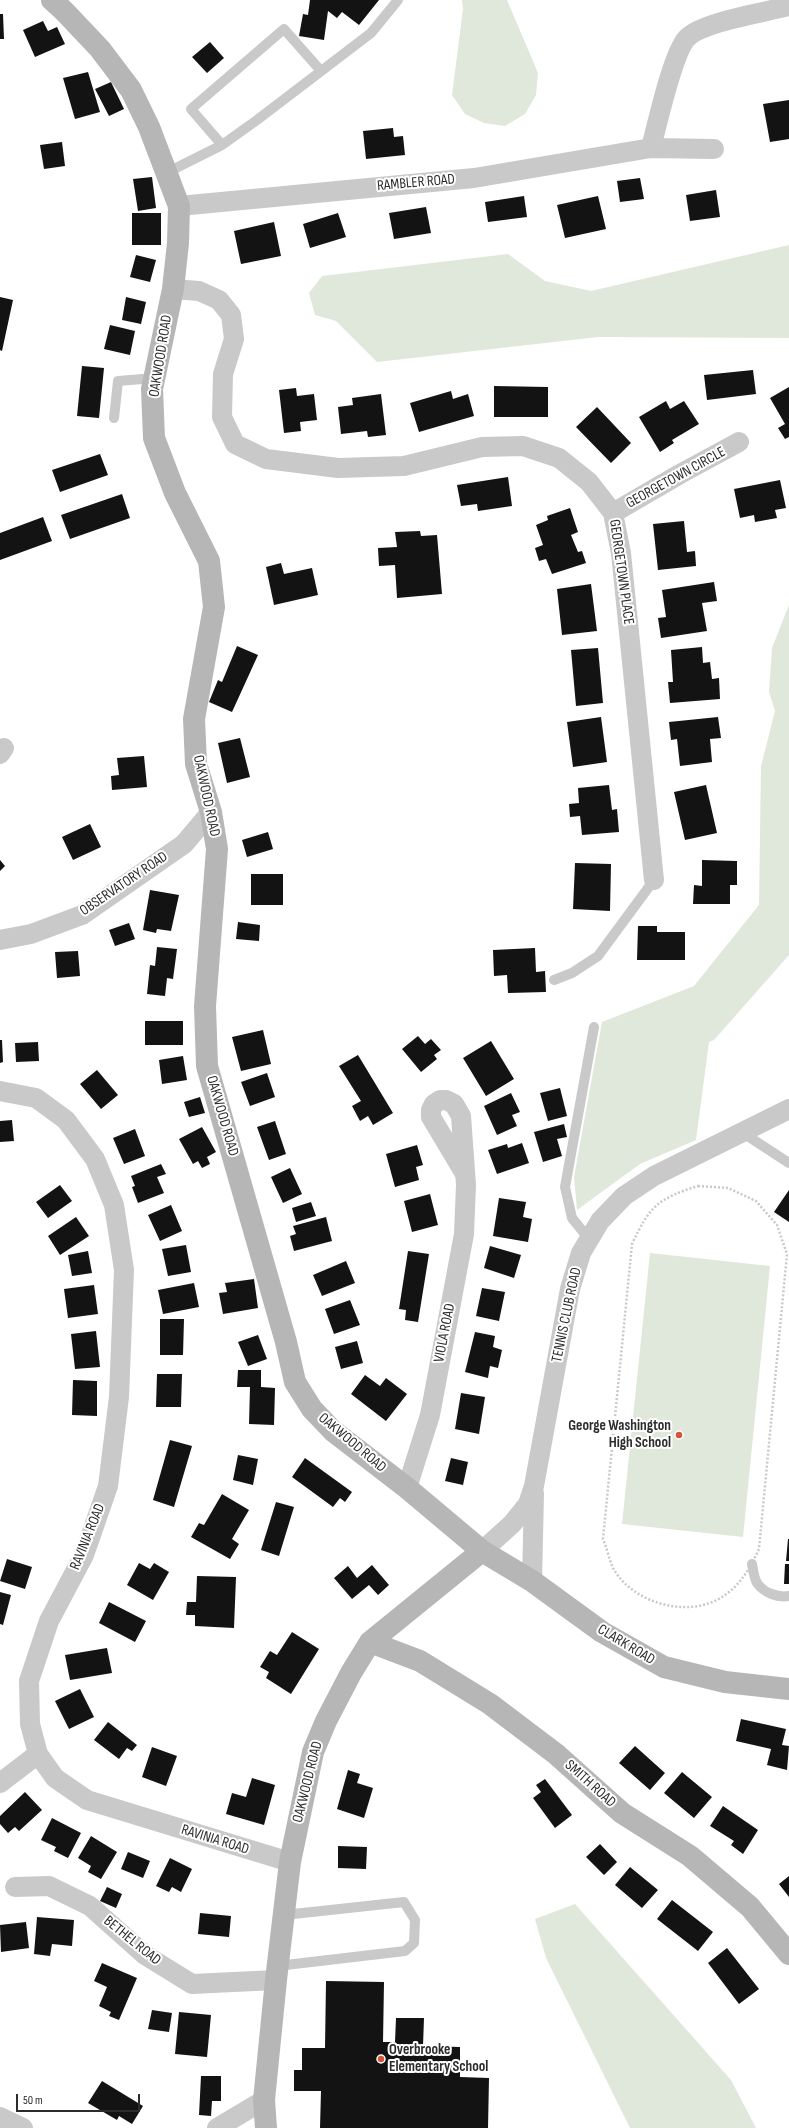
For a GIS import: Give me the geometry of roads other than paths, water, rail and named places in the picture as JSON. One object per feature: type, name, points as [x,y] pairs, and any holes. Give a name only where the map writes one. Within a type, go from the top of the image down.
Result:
[{"type":"main road","name":"OAKWOOD ROAD","points":[[52,0],[100,49],[131,90],[149,127],[179,206],[178,243],[173,289],[152,389],[154,438],[175,493],[209,561],[214,607],[194,720],[196,764],[211,812],[217,849],[205,1006],[208,1066],[286,1342],[295,1382],[312,1409],[333,1430],[407,1488],[482,1551],[370,1642],[351,1673],[326,1721],[313,1752],[290,1862],[276,1973],[264,2100],[266,2128]]},
{"type":"main road","name":"CLARK ROAD","points":[[482,1551],[532,1581],[602,1632],[664,1667],[725,1682],[789,1689]]},
{"type":"main road","name":"SMITH ROAD","points":[[370,1642],[420,1661],[490,1704],[556,1754],[622,1813],[690,1856],[750,1907],[789,1954]]},
{"type":"street","points":[[651,148],[677,53],[687,38],[701,28],[789,6]]},
{"type":"street","name":"RAMBLER ROAD","points":[[179,206],[474,178],[651,148],[714,149]]},
{"type":"street","name":"GEORGETOWN PLACE","points":[[173,289],[199,291],[206,294],[219,300],[231,315],[234,339],[223,374],[222,417],[235,444],[266,460],[338,468],[404,466],[482,447],[523,446],[559,458],[589,482],[613,513],[621,553],[654,880]]},
{"type":"street","name":"GEORGETOWN CIRCLE","points":[[613,513],[739,442]]},
{"type":"street","name":"OBSERVATORY ROAD","points":[[0,940],[31,934],[82,914],[184,844],[211,812]]},
{"type":"street","name":"RAVINIA ROAD","points":[[0,1091],[36,1098],[66,1120],[95,1159],[114,1205],[124,1270],[119,1397],[108,1486],[84,1555],[49,1621],[29,1681],[30,1724],[38,1754],[55,1778],[87,1800],[290,1862]]},
{"type":"street","name":"TENNIS CLUB ROAD","points":[[482,1551],[512,1524],[528,1504],[534,1486],[570,1289],[581,1253],[600,1220],[624,1196],[654,1176],[789,1109]]},
{"type":"street","name":"VIOLA ROAD","points":[[407,1488],[430,1415],[464,1234],[465,1174]]},
{"type":"street","name":"TENNIS CLUB ROAD","points":[[532,1581],[534,1486]]},
{"type":"street","points":[[0,1783],[38,1754]]},
{"type":"street","name":"BETHEL ROAD","points":[[15,1887],[48,1886],[90,1906],[145,1955],[192,1984],[276,1973]]},
{"type":"street","points":[[217,2128],[264,2100]]},
{"type":"street","points":[[0,2117],[23,2128]]},
{"type":"lane","points":[[166,173],[222,145],[371,33],[398,0]]},
{"type":"lane","points":[[222,145],[191,109],[284,29],[321,71]]},
{"type":"lane","points":[[114,418],[118,381],[155,378]]},
{"type":"lane","points":[[554,980],[572,973],[598,956],[654,880]]},
{"type":"lane","points":[[589,1239],[572,1218],[565,1187],[594,1027]]},
{"type":"lane","points":[[743,1133],[789,1163]]},
{"type":"lane","points":[[752,1564],[757,1583],[771,1595],[782,1597],[789,1596]]},
{"type":"lane","points":[[276,1973],[405,1951],[414,1943],[415,1920],[404,1902],[284,1915]]},
{"type":"place","name":"George Washington High School","points":[[679,1435]]},
{"type":"place","name":"Overbrooke Elementary School","points":[[381,2059]]}]
